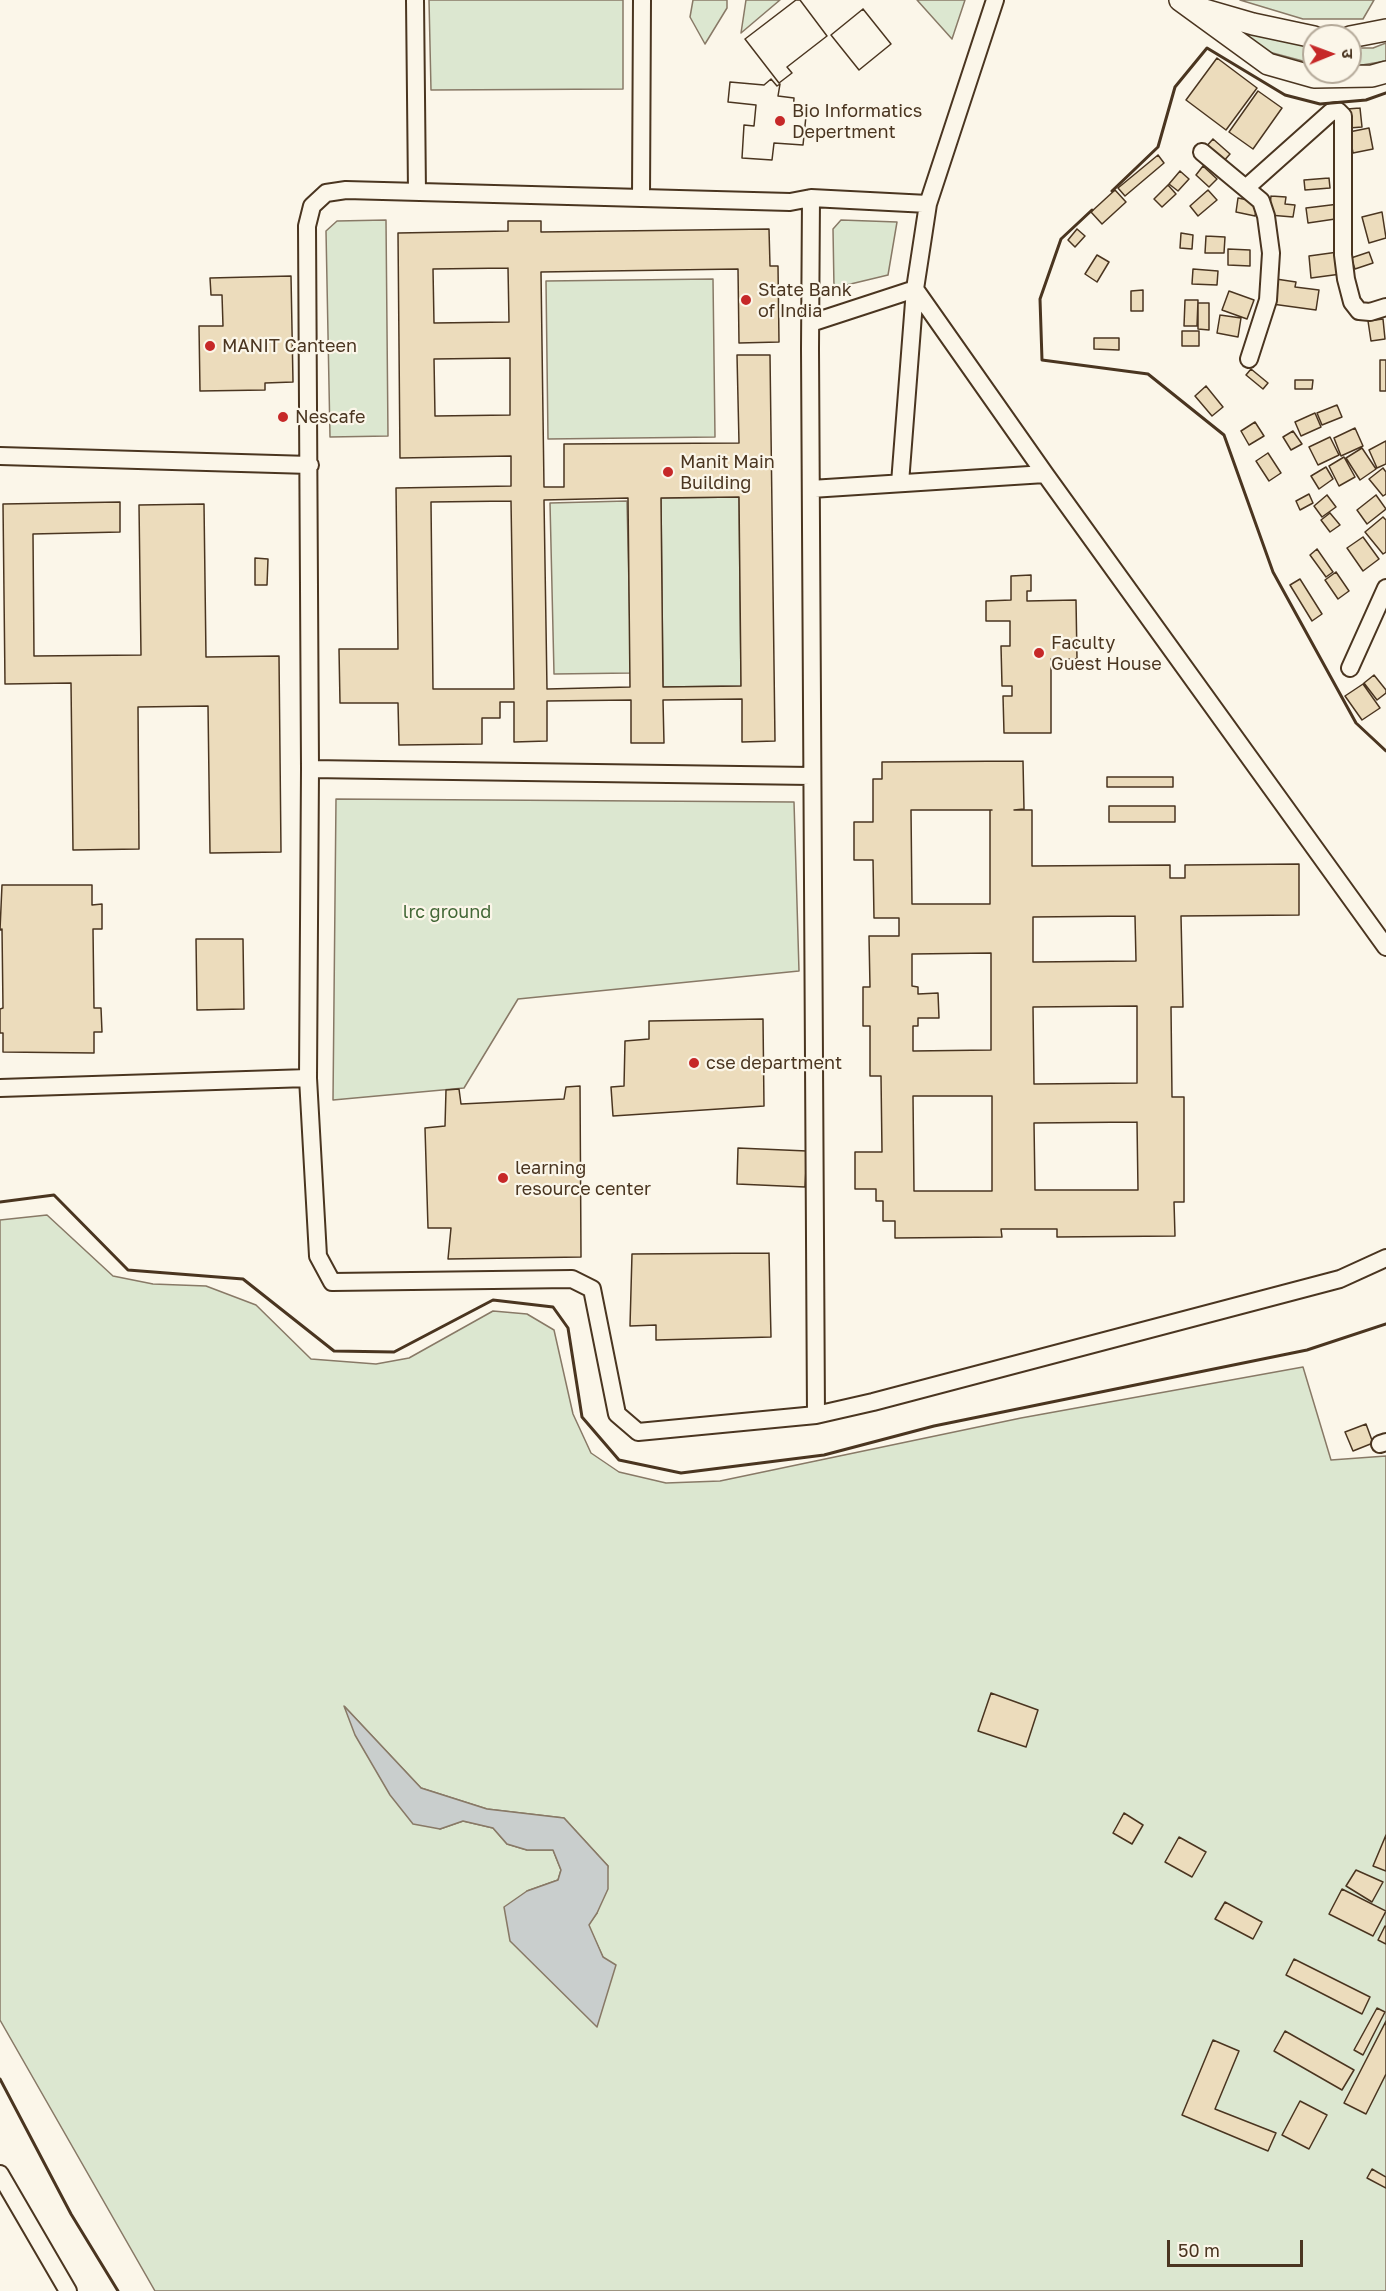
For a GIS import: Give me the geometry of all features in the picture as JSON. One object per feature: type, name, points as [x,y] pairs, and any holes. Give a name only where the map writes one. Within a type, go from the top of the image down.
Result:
[{"type":"street","points":[[416,0],[417,192]]},
{"type":"street","points":[[641,198],[642,0]]},
{"type":"street","points":[[900,483],[915,289],[928,204],[995,0]]},
{"type":"street","points":[[1185,3],[1253,24],[1302,34]]},
{"type":"street","points":[[1185,3],[1268,64],[1314,77],[1372,76],[1386,72]]},
{"type":"street","points":[[1362,35],[1386,30]]},
{"type":"street","points":[[1247,188],[1331,112],[1338,111],[1343,116],[1343,255],[1346,279],[1352,302],[1359,311],[1370,312],[1386,308]]},
{"type":"street","points":[[1202,152],[1261,201],[1271,253],[1268,300],[1250,359]]},
{"type":"street","points":[[928,204],[811,198],[790,202],[346,190],[326,193],[312,206],[307,226],[310,465],[308,1078],[318,1256],[332,1282],[572,1279],[592,1289],[617,1414],[638,1432],[816,1415],[1340,1279],[1386,1258]]},
{"type":"street","points":[[811,198],[811,776],[816,1415]]},
{"type":"street","points":[[811,323],[915,289]]},
{"type":"street","points":[[915,289],[1045,474],[1386,947]]},
{"type":"street","points":[[0,456],[310,465]]},
{"type":"street","points":[[811,489],[1045,474]]},
{"type":"street","points":[[1350,668],[1386,588]]},
{"type":"street","points":[[310,769],[811,776]]},
{"type":"street","points":[[0,1088],[308,1078]]},
{"type":"street","points":[[0,2174],[68,2291]]},
{"type":"green space","points":[[429,0],[623,0],[623,89],[431,90]]},
{"type":"green space","points":[[693,0],[727,0],[727,8],[705,44],[690,17]]},
{"type":"green space","points":[[746,0],[780,0],[741,33]]},
{"type":"green space","points":[[917,0],[965,0],[952,39]]},
{"type":"green space","points":[[1240,0],[1374,0],[1363,19],[1303,19]]},
{"type":"green space","points":[[1225,23],[1302,42],[1302,61],[1269,52]]},
{"type":"green space","points":[[1386,43],[1386,61],[1362,65],[1362,48],[1373,48]]},
{"type":"green space","points":[[386,220],[388,436],[330,437],[326,231],[337,221]]},
{"type":"green space","points":[[841,220],[897,222],[888,275],[834,288],[833,229]]},
{"type":"green space","points":[[713,279],[715,437],[548,439],[546,281]]},
{"type":"green space","points":[[739,497],[741,686],[663,687],[661,498]]},
{"type":"green space","points":[[627,501],[631,673],[554,674],[550,503]]},
{"type":"green space","name":"lrc ground","points":[[336,799],[794,802],[799,971],[518,999],[464,1088],[333,1100]]},
{"type":"green space","points":[[47,1215],[113,1276],[153,1284],[206,1286],[256,1305],[311,1359],[376,1364],[409,1358],[493,1311],[527,1314],[554,1330],[573,1414],[591,1453],[619,1472],[666,1483],[720,1481],[1021,1418],[1303,1367],[1331,1460],[1386,1456],[1386,2291],[155,2291],[0,2020],[0,1220]],"holes":[[[345,1707],[421,1788],[487,1809],[564,1818],[608,1866],[597,1913],[588,1925],[603,1957],[527,1891],[558,1880],[561,1870],[553,1850],[527,1850],[507,1844],[493,1828],[463,1821],[440,1829]]]},
{"type":"shaded area","points":[[344,1706],[421,1788],[487,1809],[564,1818],[608,1866],[608,1889],[589,1925],[603,1957],[616,1965],[597,2027],[510,1941],[504,1907],[527,1891],[558,1880],[561,1870],[553,1850],[527,1850],[507,1844],[493,1828],[463,1821],[440,1829],[413,1824],[390,1795],[355,1735]]},
{"type":"building","name":"Bio Informatics Depertment","points":[[796,0],[800,0],[827,36],[787,67],[792,73],[779,83],[745,39]]},
{"type":"building","name":"Bio Informatics Depertment","points":[[796,0],[800,0],[827,36],[787,67],[792,73],[779,83],[745,39]]},
{"type":"building","name":"Bio Informatics Depertment","points":[[863,9],[891,44],[859,70],[831,35]]},
{"type":"building","name":"Bio Informatics Depertment","points":[[863,9],[891,44],[859,70],[831,35]]},
{"type":"building","points":[[1217,58],[1257,88],[1226,130],[1186,100]]},
{"type":"building","name":"Bio Informatics Depertment","points":[[771,79],[777,86],[780,84],[778,96],[794,98],[793,115],[806,116],[803,145],[774,143],[772,160],[742,158],[744,125],[754,126],[756,105],[728,102],[730,82],[764,85]]},
{"type":"building","name":"Bio Informatics Depertment","points":[[771,79],[777,86],[780,84],[778,96],[794,98],[793,115],[806,116],[803,145],[774,143],[772,160],[742,158],[744,125],[754,126],[756,105],[728,102],[730,82],[764,85]]},
{"type":"building","points":[[1258,91],[1282,108],[1253,149],[1229,132]]},
{"type":"building","points":[[1360,108],[1362,127],[1349,128],[1347,109]]},
{"type":"building","points":[[1369,128],[1373,149],[1353,153],[1349,132]]},
{"type":"building","points":[[1213,139],[1230,154],[1222,163],[1205,148]]},
{"type":"building","points":[[1158,155],[1164,163],[1125,196],[1118,188]]},
{"type":"building","points":[[1203,166],[1217,179],[1209,187],[1196,175]]},
{"type":"building","points":[[1180,171],[1189,179],[1178,191],[1169,184]]},
{"type":"building","points":[[1329,178],[1330,188],[1305,190],[1304,180]]},
{"type":"building","points":[[1168,185],[1176,194],[1162,207],[1154,199]]},
{"type":"building","points":[[1115,190],[1126,202],[1102,224],[1091,212]]},
{"type":"building","points":[[1208,190],[1217,200],[1198,216],[1190,206]]},
{"type":"building","points":[[1271,196],[1286,197],[1285,204],[1295,205],[1293,217],[1269,215]]},
{"type":"building","points":[[1238,198],[1258,202],[1255,216],[1236,212]]},
{"type":"building","points":[[1339,204],[1342,218],[1308,223],[1306,208]]},
{"type":"building","points":[[1382,212],[1386,238],[1369,243],[1362,217]]},
{"type":"building","name":"Manit Main Building","points":[[508,221],[541,221],[541,232],[769,229],[770,266],[778,266],[779,342],[739,343],[738,269],[541,272],[544,487],[564,487],[564,444],[739,443],[737,355],[770,355],[775,741],[742,742],[742,699],[663,700],[664,743],[631,743],[631,700],[547,701],[547,741],[514,742],[514,702],[500,702],[500,718],[482,718],[482,744],[399,745],[398,703],[340,703],[339,649],[398,649],[396,488],[511,486],[511,456],[400,458],[398,233],[508,231]],"holes":[[[508,268],[509,322],[434,323],[433,269]],[[510,358],[510,415],[435,416],[434,359]],[[739,497],[741,686],[663,687],[661,498]],[[628,498],[630,687],[547,689],[544,500]],[[511,501],[514,689],[433,689],[431,502]]]},
{"type":"building","points":[[1077,229],[1085,236],[1075,247],[1068,240]]},
{"type":"building","points":[[1181,233],[1193,235],[1192,249],[1180,248]]},
{"type":"building","points":[[1206,236],[1225,237],[1224,253],[1205,253]]},
{"type":"building","points":[[1228,249],[1250,250],[1250,266],[1228,265]]},
{"type":"building","points":[[1338,252],[1341,274],[1311,278],[1309,256]]},
{"type":"building","points":[[1369,252],[1373,263],[1355,269],[1351,258]]},
{"type":"building","points":[[1097,255],[1109,262],[1097,282],[1085,274]]},
{"type":"building","points":[[1193,269],[1218,271],[1217,285],[1192,284]]},
{"type":"building","points":[[291,276],[293,382],[265,383],[265,390],[200,391],[199,326],[223,326],[222,295],[211,295],[210,278]]},
{"type":"building","points":[[1276,279],[1296,282],[1295,287],[1319,290],[1316,310],[1272,304]]},
{"type":"building","points":[[1143,290],[1143,311],[1131,311],[1131,291]]},
{"type":"building","points":[[1229,291],[1254,300],[1247,319],[1222,310]]},
{"type":"building","points":[[1185,300],[1198,300],[1197,326],[1184,326]]},
{"type":"building","points":[[1198,303],[1209,303],[1209,330],[1198,329]]},
{"type":"building","points":[[1220,315],[1241,318],[1238,337],[1217,333]]},
{"type":"building","points":[[1383,319],[1385,339],[1371,341],[1368,321]]},
{"type":"building","points":[[1182,331],[1199,331],[1199,346],[1182,346]]},
{"type":"building","points":[[1094,338],[1119,338],[1119,350],[1094,349]]},
{"type":"building","points":[[1380,360],[1386,360],[1386,391],[1380,391]]},
{"type":"building","points":[[1251,369],[1268,383],[1263,389],[1246,375]]},
{"type":"building","points":[[1295,380],[1313,380],[1312,389],[1295,389]]},
{"type":"building","points":[[1206,386],[1223,407],[1212,416],[1195,396]]},
{"type":"building","points":[[1337,405],[1342,417],[1322,425],[1317,413]]},
{"type":"building","points":[[1315,413],[1321,427],[1301,436],[1295,422]]},
{"type":"building","points":[[1255,422],[1264,436],[1249,445],[1241,431]]},
{"type":"building","points":[[1355,428],[1363,446],[1341,456],[1334,438]]},
{"type":"building","points":[[1293,431],[1302,444],[1291,450],[1283,437]]},
{"type":"building","points":[[1330,437],[1339,455],[1318,465],[1309,447]]},
{"type":"building","points":[[1386,441],[1386,464],[1377,468],[1369,450]]},
{"type":"building","points":[[1362,448],[1376,469],[1360,480],[1346,458]]},
{"type":"building","points":[[1268,453],[1281,473],[1269,481],[1256,461]]},
{"type":"building","points":[[1344,457],[1355,477],[1339,486],[1329,466]]},
{"type":"building","points":[[1326,467],[1333,479],[1319,489],[1311,476]]},
{"type":"building","points":[[1383,468],[1386,472],[1386,494],[1383,496],[1369,479]]},
{"type":"building","points":[[1309,494],[1313,503],[1300,510],[1296,501]]},
{"type":"building","points":[[1327,495],[1336,507],[1322,517],[1314,506]]},
{"type":"building","points":[[1376,495],[1386,509],[1367,524],[1357,510]]},
{"type":"building","points":[[120,502],[120,532],[33,534],[34,656],[141,655],[139,505],[204,504],[206,657],[279,656],[281,852],[210,853],[208,706],[138,707],[139,849],[73,850],[71,683],[5,684],[3,504]]},
{"type":"building","points":[[1330,513],[1340,525],[1330,532],[1321,520]]},
{"type":"building","points":[[1383,517],[1386,520],[1386,552],[1383,554],[1365,532]]},
{"type":"building","points":[[1363,537],[1379,559],[1363,571],[1347,548]]},
{"type":"building","points":[[1317,549],[1333,572],[1326,577],[1310,555]]},
{"type":"building","points":[[255,558],[268,559],[267,585],[255,585]]},
{"type":"building","points":[[1336,572],[1349,591],[1338,599],[1325,580]]},
{"type":"building","name":"Faculty Guest House","points":[[1031,575],[1031,591],[1027,591],[1027,601],[1076,600],[1077,659],[1051,659],[1051,733],[1004,733],[1003,696],[1012,696],[1012,686],[1002,686],[1001,646],[1010,646],[1010,621],[986,621],[986,601],[1011,600],[1011,576]]},
{"type":"building","points":[[1300,579],[1322,614],[1312,621],[1290,585]]},
{"type":"building","points":[[1374,675],[1386,690],[1386,693],[1377,700],[1364,683]]},
{"type":"building","points":[[1363,684],[1380,708],[1362,720],[1345,696]]},
{"type":"building","points":[[1023,761],[1024,809],[1014,810],[1032,810],[1032,866],[1170,865],[1170,878],[1185,878],[1185,865],[1299,864],[1299,915],[1181,916],[1183,1007],[1171,1007],[1172,1097],[1184,1097],[1184,1202],[1174,1202],[1175,1236],[1057,1237],[1057,1229],[1001,1229],[1002,1237],[895,1238],[895,1221],[883,1221],[883,1201],[876,1201],[876,1189],[855,1189],[855,1152],[882,1152],[881,1076],[870,1076],[870,1026],[863,1026],[863,987],[870,987],[869,936],[899,936],[899,918],[874,918],[873,860],[854,860],[854,822],[873,822],[873,779],[882,779],[882,762]],"holes":[[[911,810],[990,810],[990,904],[912,904]],[[1135,916],[1136,961],[1033,962],[1033,917]],[[991,953],[991,1050],[913,1051],[913,1026],[918,1026],[918,1018],[939,1018],[938,993],[918,994],[918,987],[912,986],[912,954]],[[1137,1006],[1137,1083],[1034,1084],[1033,1007]],[[913,1096],[992,1096],[992,1191],[914,1191]],[[1137,1122],[1138,1190],[1035,1190],[1034,1123]]]},
{"type":"building","points":[[1107,777],[1173,777],[1173,787],[1107,787]]},
{"type":"building","points":[[1109,806],[1175,806],[1175,822],[1109,822]]},
{"type":"building","points":[[2,885],[92,885],[92,905],[102,904],[102,929],[93,929],[94,1008],[101,1008],[102,1032],[94,1032],[94,1053],[3,1052],[3,1033],[0,1033],[0,1009],[3,1008],[2,929],[0,930]]},
{"type":"building","points":[[196,939],[243,939],[244,1009],[197,1010]]},
{"type":"building","name":"cse department","points":[[763,1019],[764,1106],[613,1116],[611,1087],[624,1086],[625,1041],[649,1039],[649,1021]]},
{"type":"building","name":"learning resource center","points":[[580,1086],[581,1257],[448,1259],[451,1228],[428,1228],[425,1128],[445,1126],[446,1090],[459,1089],[461,1104],[564,1099],[566,1087]]},
{"type":"building","points":[[738,1148],[807,1151],[805,1187],[737,1184]]},
{"type":"building","points":[[769,1253],[771,1337],[656,1340],[656,1325],[630,1326],[632,1254]]},
{"type":"building","points":[[1366,1424],[1373,1443],[1353,1451],[1345,1432]]},
{"type":"building","points":[[991,1693],[1038,1710],[1026,1747],[978,1731]]},
{"type":"building","points":[[1124,1813],[1143,1825],[1132,1844],[1113,1833]]},
{"type":"building","points":[[1386,1835],[1386,1871],[1373,1866]]},
{"type":"building","points":[[1179,1837],[1206,1852],[1192,1877],[1165,1862]]},
{"type":"building","points":[[1356,1870],[1383,1882],[1372,1902],[1346,1886]]},
{"type":"building","points":[[1342,1889],[1386,1911],[1373,1936],[1329,1914]]},
{"type":"building","points":[[1225,1902],[1262,1922],[1253,1939],[1215,1919]]},
{"type":"building","points":[[1386,1927],[1386,1944],[1378,1940]]},
{"type":"building","points":[[1294,1959],[1370,1997],[1362,2014],[1286,1975]]},
{"type":"building","points":[[1377,2008],[1385,2012],[1363,2055],[1354,2050]]},
{"type":"building","points":[[1386,2021],[1386,2074],[1366,2114],[1344,2103]]},
{"type":"building","points":[[1285,2031],[1354,2070],[1342,2090],[1274,2051]]},
{"type":"building","points":[[1213,2040],[1239,2051],[1215,2109],[1276,2133],[1268,2151],[1182,2115]]},
{"type":"building","points":[[1300,2101],[1327,2115],[1309,2149],[1282,2135]]},
{"type":"building","points":[[1372,2169],[1386,2177],[1386,2188],[1367,2178]]},
{"type":"wall","points":[[1112,191],[1158,147],[1175,87],[1207,48],[1285,95],[1320,104],[1366,100],[1386,93]]},
{"type":"wall","points":[[1092,210],[1061,239],[1040,299],[1042,360],[1148,374],[1224,435],[1273,572],[1356,723],[1386,751]]},
{"type":"wall","points":[[0,1202],[54,1195],[128,1270],[243,1279],[334,1351],[394,1352],[493,1300],[553,1307],[568,1328],[582,1417],[619,1460],[681,1473],[824,1455],[934,1426],[1307,1350],[1386,1324]]},
{"type":"wall","points":[[0,2079],[71,2214],[118,2291]]},
{"type":"place","name":"Bio Informatics Depertment","points":[[780,121]]},
{"type":"place","name":"State Bank of India","points":[[746,300]]},
{"type":"place","name":"MANIT Canteen","points":[[210,346]]},
{"type":"place","name":"Nescafe","points":[[283,417]]},
{"type":"place","name":"Manit Main Building","points":[[668,472]]},
{"type":"place","name":"Faculty Guest House","points":[[1039,653]]},
{"type":"place","name":"cse department","points":[[694,1063]]},
{"type":"place","name":"learning resource center","points":[[503,1178]]}]
